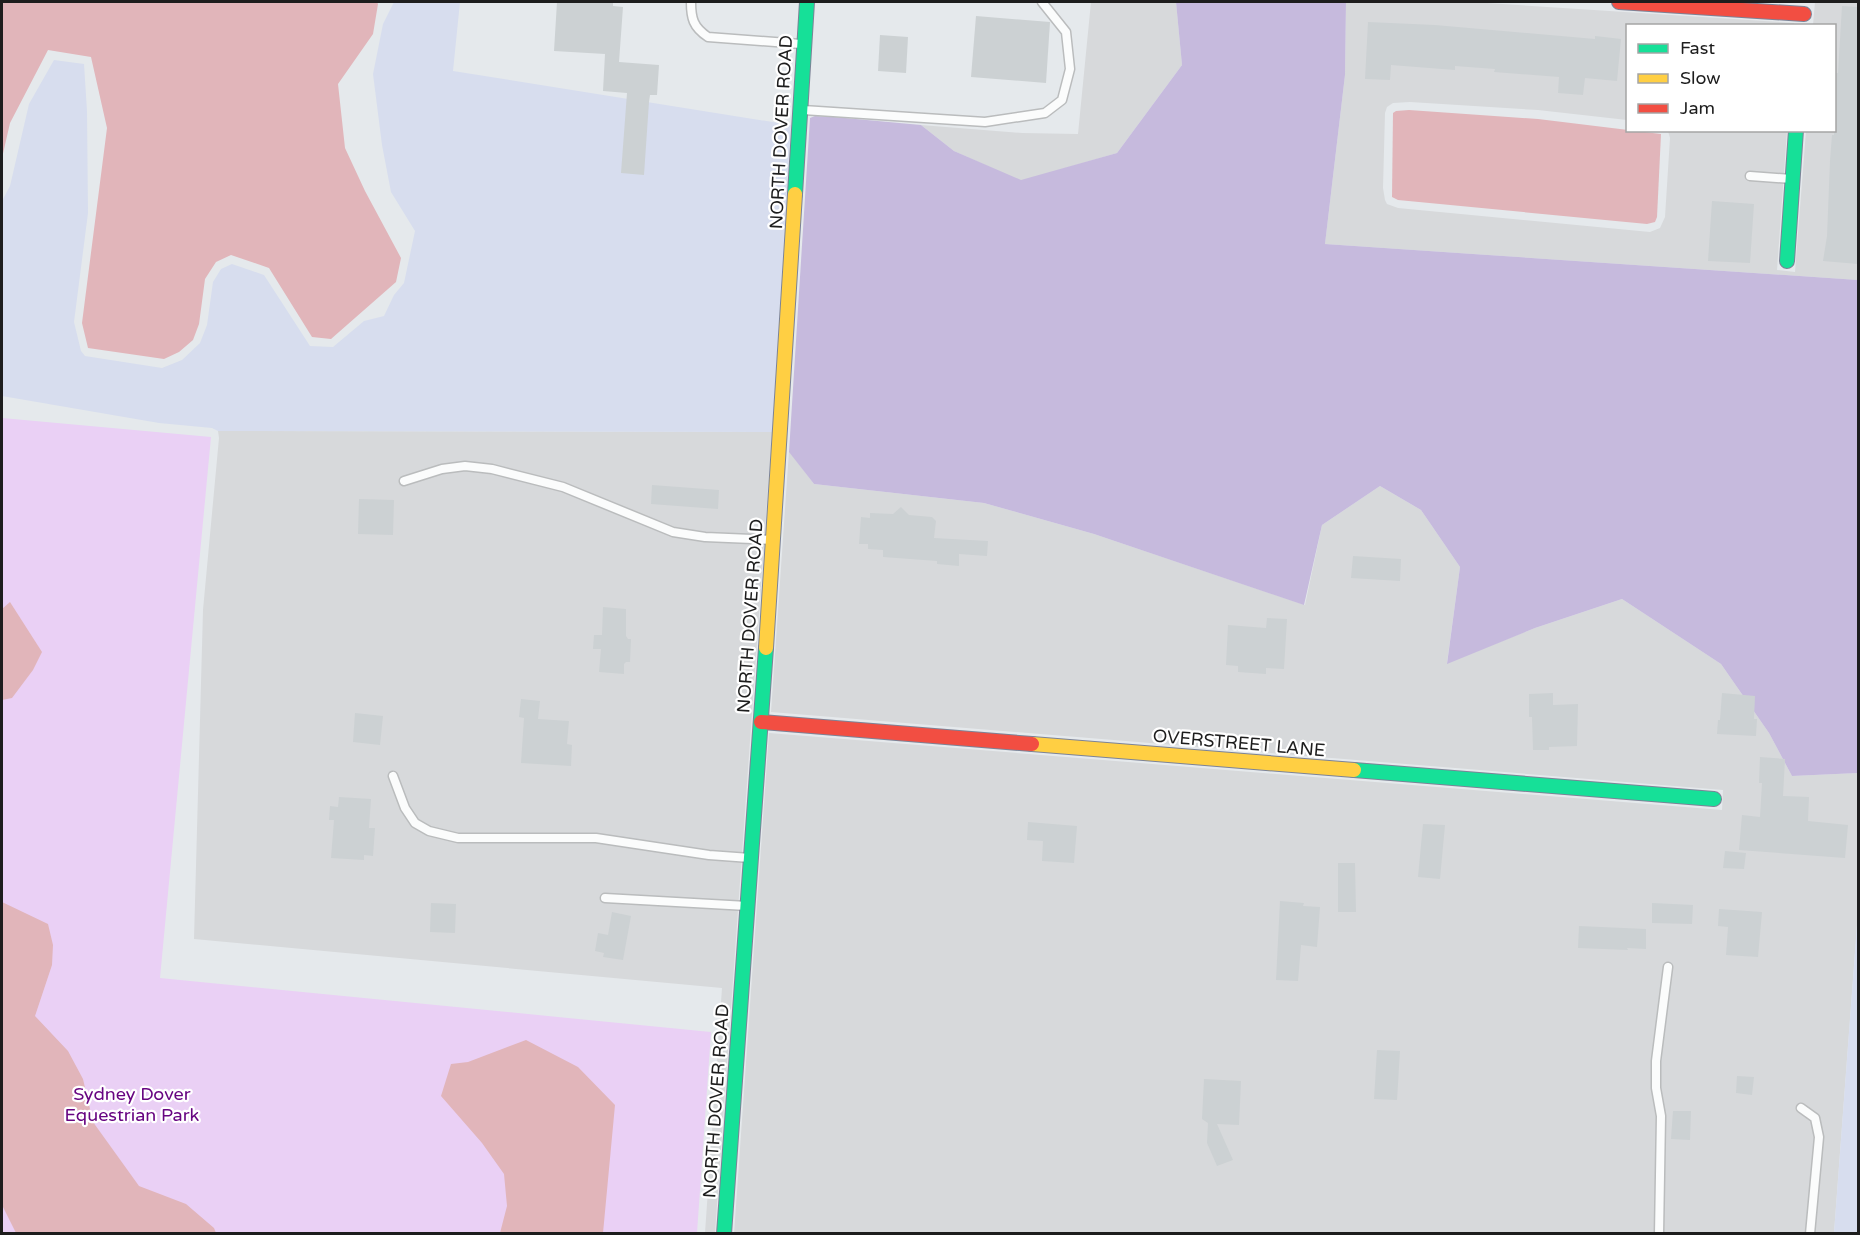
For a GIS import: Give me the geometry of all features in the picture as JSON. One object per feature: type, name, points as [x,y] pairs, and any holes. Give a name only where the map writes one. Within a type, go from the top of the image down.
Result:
[{"type":"street","name":"NORTH DOVER ROAD","points":[[724,1233],[774,540],[807,2]]},
{"type":"street","points":[[1619,2],[1804,14]]},
{"type":"street","points":[[1787,261],[1796,132]]},
{"type":"street","name":"OVERSTREET LANE","points":[[761,722],[1714,799]]},
{"type":"lane","points":[[691,2],[691,19],[698,30],[708,36],[805,44]]},
{"type":"lane","points":[[801,110],[986,122],[1045,113],[1062,100],[1070,69],[1066,32],[1042,2]]},
{"type":"lane","points":[[1750,176],[1793,179]]},
{"type":"lane","points":[[404,481],[442,469],[465,466],[492,470],[563,487],[673,532],[705,537],[774,540]]},
{"type":"lane","points":[[393,776],[405,808],[415,823],[429,831],[458,838],[596,838],[709,855],[751,858]]},
{"type":"lane","points":[[605,898],[748,906]]},
{"type":"lane","points":[[1659,1233],[1661,1116],[1656,1088],[1656,1061],[1668,967]]},
{"type":"lane","points":[[1801,1108],[1815,1118],[1819,1137],[1810,1233]]},
{"type":"shaded area","points":[[2,2],[377,2],[373,34],[338,84],[345,148],[401,258],[396,282],[331,339],[312,337],[269,268],[231,255],[216,262],[205,279],[199,324],[193,340],[179,352],[164,359],[88,348],[82,323],[107,128],[91,57],[48,50],[10,123],[2,158]]},
{"type":"shaded area","points":[[394,2],[460,2],[453,71],[791,125],[772,432],[218,431],[212,428],[159,423],[2,396],[2,201],[10,186],[29,104],[54,60],[84,64],[88,213],[74,322],[81,351],[85,356],[162,368],[182,360],[200,343],[207,325],[213,282],[221,269],[232,264],[264,275],[310,346],[333,347],[364,321],[384,316],[394,295],[404,283],[415,231],[391,192],[382,145],[373,74],[383,24]]},
{"type":"shaded area","points":[[1091,2],[1176,2],[1182,65],[1117,153],[1021,181],[954,151],[921,125],[1022,133],[1078,134]]},
{"type":"shaded area","points":[[1176,2],[1346,2],[1345,75],[1325,244],[1858,280],[1858,773],[1792,776],[1769,733],[1721,664],[1622,599],[1535,628],[1447,664],[1460,567],[1421,510],[1380,486],[1322,525],[1304,605],[1094,534],[984,503],[814,484],[789,452],[810,118],[834,117],[921,125],[954,151],[1021,180],[1117,153],[1182,65]]},
{"type":"shaded area","points":[[1346,2],[1471,2],[1794,23],[1626,24],[1626,120],[1538,110],[1410,102],[1393,103],[1387,107],[1385,113],[1383,188],[1387,204],[1398,208],[1650,232],[1660,228],[1665,217],[1670,138],[1668,132],[1787,132],[1777,270],[1795,272],[1806,132],[1836,132],[1836,24],[1813,24],[1815,2],[1858,2],[1858,280],[1325,244],[1345,75]]},
{"type":"shaded area","points":[[1396,111],[1538,119],[1626,130],[1626,132],[1661,134],[1655,222],[1647,224],[1398,200],[1392,197],[1393,113]]},
{"type":"shaded area","points":[[218,431],[772,432],[715,1233],[705,1233],[722,988],[194,939],[203,610]]},
{"type":"shaded area","points":[[789,451],[814,484],[984,503],[1094,534],[1305,605],[1322,525],[1380,486],[1421,510],[1460,567],[1447,663],[1535,628],[1622,599],[1721,664],[1769,733],[1792,776],[1858,773],[1858,912],[1834,1233],[734,1234],[769,733],[1722,810],[1723,790],[771,712]]},
{"type":"shaded area","points":[[10,602],[42,652],[33,670],[12,698],[2,700],[2,609]]},
{"type":"shaded area","points":[[2,902],[48,924],[53,945],[52,965],[35,1016],[68,1051],[83,1079],[93,1122],[139,1186],[186,1204],[214,1228],[216,1233],[16,1233],[2,1205]]},
{"type":"shaded area","points":[[1858,912],[1858,1233],[1834,1233]]},
{"type":"shaded area","points":[[526,1040],[578,1067],[615,1105],[603,1233],[500,1233],[507,1206],[504,1174],[482,1143],[441,1096],[451,1064],[468,1062]]},
{"type":"green space","name":"Sydney Dover Equestrian Park","points":[[2,418],[211,437],[160,978],[711,1032],[697,1233],[2,1233]]},
{"type":"building","points":[[557,2],[613,2],[613,6],[623,7],[619,62],[659,65],[657,95],[650,95],[649,102],[644,175],[621,173],[627,93],[603,91],[605,54],[554,51]]},
{"type":"building","points":[[1842,6],[1858,7],[1858,264],[1823,261],[1827,236],[1832,135],[1836,132],[1836,73],[1838,73]]},
{"type":"building","points":[[976,16],[1050,22],[1046,83],[971,77]]},
{"type":"building","points":[[1368,22],[1621,39],[1617,81],[1585,78],[1583,95],[1558,93],[1559,77],[1494,72],[1495,69],[1455,66],[1455,70],[1391,65],[1390,80],[1365,79]]},
{"type":"building","points":[[880,35],[908,37],[906,73],[878,71]]},
{"type":"building","points":[[1712,201],[1754,204],[1750,263],[1708,261]]},
{"type":"building","points":[[652,485],[719,490],[718,509],[651,504]]},
{"type":"building","points":[[359,499],[394,500],[393,535],[358,534]]},
{"type":"building","points":[[901,507],[909,515],[932,517],[936,521],[934,538],[988,541],[987,556],[959,554],[959,566],[937,564],[937,561],[883,557],[883,550],[868,549],[868,544],[859,544],[861,517],[870,518],[870,513],[893,514]]},
{"type":"building","points":[[1353,556],[1401,559],[1400,581],[1351,578]]},
{"type":"building","points":[[603,607],[626,609],[626,636],[631,639],[630,662],[624,664],[624,674],[599,672],[601,649],[593,649],[594,635],[602,635]]},
{"type":"building","points":[[1267,618],[1287,619],[1284,669],[1266,668],[1266,674],[1238,672],[1238,666],[1226,665],[1228,625],[1266,628]]},
{"type":"building","points":[[1553,693],[1553,705],[1578,704],[1577,746],[1533,750],[1529,694]]},
{"type":"building","points":[[1722,693],[1755,696],[1756,736],[1717,734]]},
{"type":"building","points":[[521,699],[540,701],[538,719],[569,721],[567,744],[572,745],[571,766],[521,763],[524,718],[519,717]]},
{"type":"building","points":[[355,713],[383,716],[380,745],[353,742]]},
{"type":"building","points":[[1760,757],[1785,759],[1783,796],[1809,797],[1808,821],[1848,825],[1845,858],[1739,850],[1742,815],[1760,817],[1762,783],[1759,783]]},
{"type":"building","points":[[339,797],[371,799],[369,828],[375,828],[373,856],[364,855],[364,860],[331,858],[334,820],[329,820],[330,806],[338,807]]},
{"type":"building","points":[[1028,822],[1077,826],[1074,863],[1042,861],[1043,841],[1027,840]]},
{"type":"building","points":[[1423,824],[1445,825],[1440,879],[1418,877]]},
{"type":"building","points":[[1725,851],[1746,853],[1744,869],[1723,868]]},
{"type":"building","points":[[1338,863],[1355,863],[1356,912],[1338,912]]},
{"type":"building","points":[[1280,901],[1320,907],[1317,947],[1301,945],[1298,981],[1276,980]]},
{"type":"building","points":[[431,903],[456,904],[455,933],[430,932]]},
{"type":"building","points":[[1652,903],[1693,905],[1692,924],[1652,923]]},
{"type":"building","points":[[1719,909],[1762,912],[1758,957],[1726,955],[1728,927],[1718,926]]},
{"type":"building","points":[[612,912],[631,916],[623,960],[603,957],[604,953],[595,951],[598,933],[608,935]]},
{"type":"building","points":[[1579,926],[1646,929],[1646,949],[1578,948]]},
{"type":"building","points":[[1377,1050],[1400,1051],[1397,1100],[1374,1099]]},
{"type":"building","points":[[1737,1076],[1754,1077],[1752,1095],[1736,1093]]},
{"type":"building","points":[[1204,1079],[1241,1081],[1239,1125],[1217,1124],[1233,1160],[1217,1166],[1207,1143],[1208,1123],[1202,1119]]},
{"type":"building","points":[[1673,1111],[1691,1111],[1690,1140],[1671,1139]]},
{"type":"traffic: fast","points":[[795,194],[807,2]]},
{"type":"traffic: fast","points":[[1787,261],[1796,132]]},
{"type":"traffic: fast","points":[[724,1234],[766,648]]},
{"type":"traffic: fast","points":[[1354,770],[1714,799]]},
{"type":"traffic: slow","points":[[766,648],[795,194]]},
{"type":"traffic: slow","points":[[1032,744],[1354,770]]},
{"type":"traffic: jam","points":[[1619,2],[1804,14]]},
{"type":"traffic: jam","points":[[761,722],[1032,744]]}]
